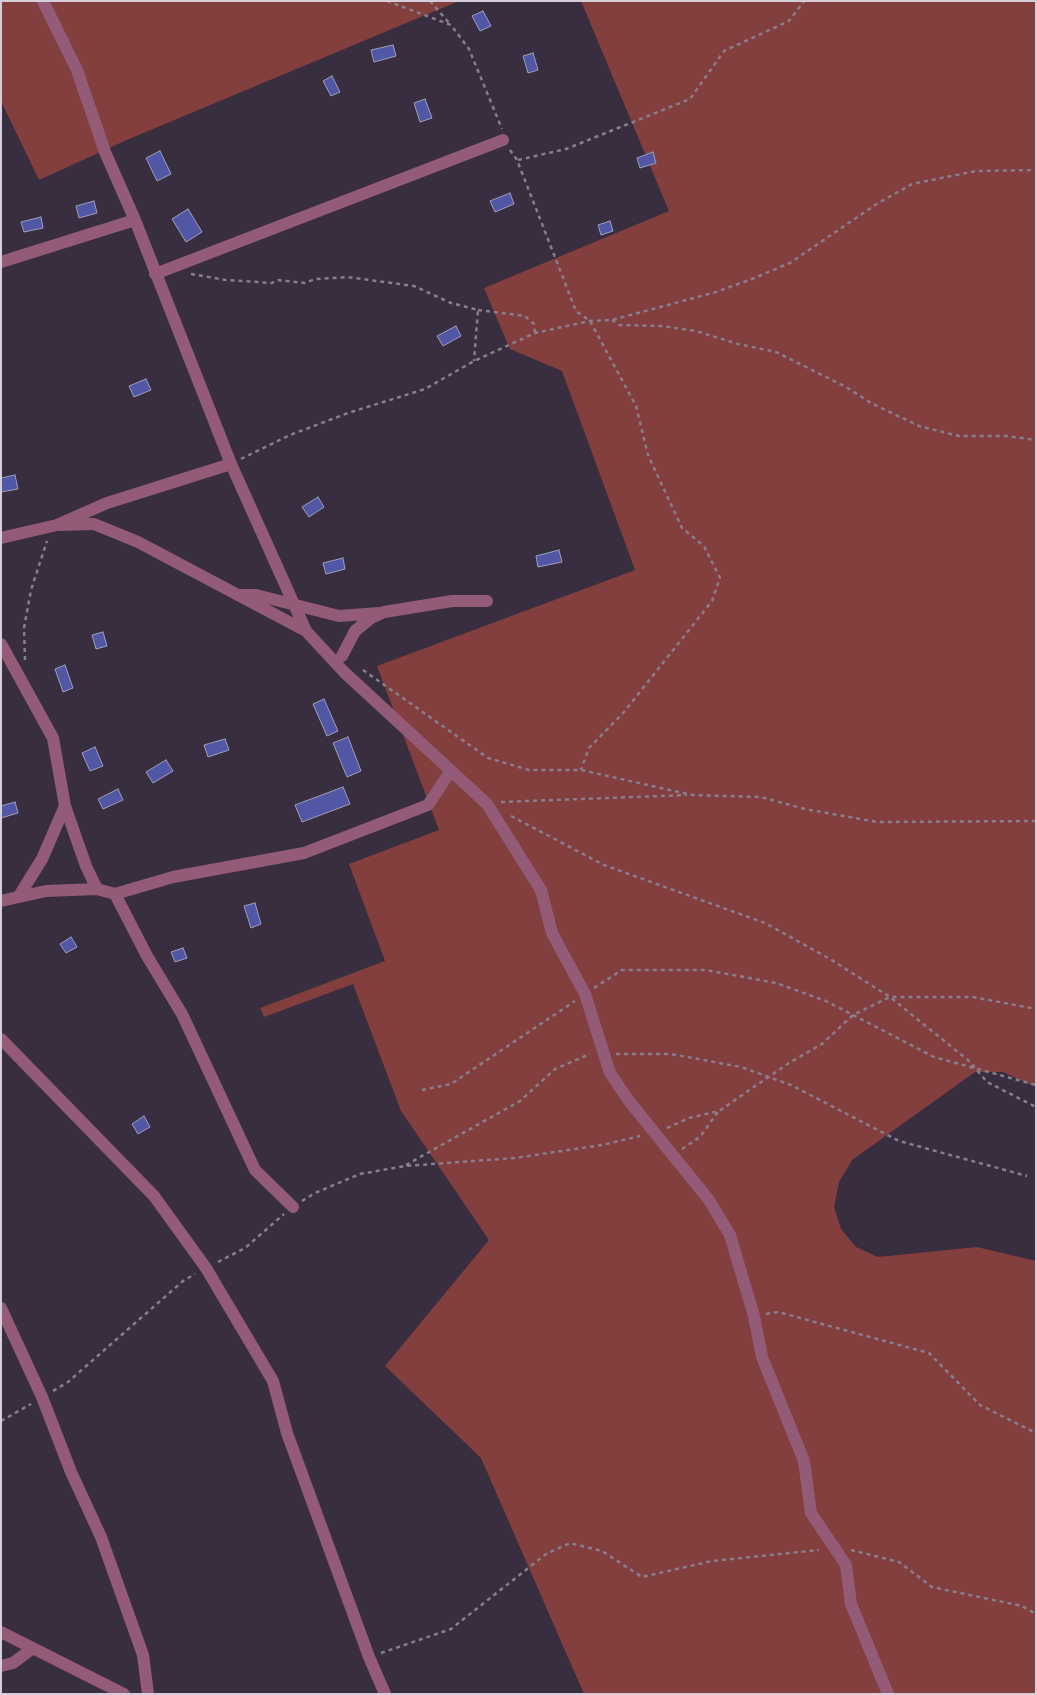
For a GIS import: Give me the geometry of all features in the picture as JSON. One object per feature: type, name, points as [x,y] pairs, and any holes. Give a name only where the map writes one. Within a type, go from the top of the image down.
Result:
[{"type":"street","points":[[43,1],[77,70],[105,152],[135,220],[231,464],[306,631]]},
{"type":"street","points":[[155,274],[503,140]]},
{"type":"street","points":[[1,262],[135,220]]},
{"type":"street","points":[[1,256],[15,258]]},
{"type":"street","points":[[59,525],[107,503],[231,464]]},
{"type":"street","points":[[1,538],[59,525],[94,524],[138,542],[306,631],[344,672],[450,772],[487,804],[541,890],[552,933],[585,994],[610,1073],[709,1200],[730,1235],[754,1316],[762,1357],[804,1461],[811,1513],[846,1565],[851,1604],[888,1694]]},
{"type":"street","points":[[238,596],[256,595],[339,616],[384,612],[452,602],[486,601]]},
{"type":"street","points":[[342,656],[355,631],[371,618],[384,612]]},
{"type":"street","points":[[1,644],[53,738],[66,806],[86,866],[97,890]]},
{"type":"street","points":[[1,901],[46,891],[97,890],[115,894],[173,877],[304,853],[428,805],[450,772]]},
{"type":"street","points":[[19,896],[42,859],[66,806]]},
{"type":"street","points":[[115,894],[147,956],[182,1014],[255,1170],[293,1207]]},
{"type":"street","points":[[1,1039],[154,1196],[206,1268],[273,1381],[288,1433],[369,1657],[385,1694]]},
{"type":"street","points":[[1,1308],[42,1398],[71,1472],[101,1537],[143,1654],[148,1694]]},
{"type":"street","points":[[1,1632],[124,1694]]},
{"type":"street","points":[[1,1666],[13,1663],[33,1648]]},
{"type":"path","points":[[387,1],[451,25]]},
{"type":"path","points":[[430,1],[469,49],[501,127],[503,140],[517,160],[576,311],[590,321],[636,406],[648,455],[682,528],[704,546],[720,578],[712,602],[624,712],[589,748],[581,770]]},
{"type":"path","points":[[517,160],[566,149],[690,99],[724,51],[789,22],[804,1]]},
{"type":"path","points":[[231,464],[290,435],[348,413],[425,389],[474,361],[534,333],[590,321],[612,320],[716,292],[790,263],[875,205],[912,184],[976,171],[1036,170]]},
{"type":"path","points":[[183,263],[189,274],[236,281],[272,283],[277,280],[305,283],[315,279],[347,277],[381,281],[392,285],[402,284],[431,293],[451,303],[478,310],[525,316],[534,324],[534,333]]},
{"type":"path","points":[[474,361],[478,310]]},
{"type":"path","points":[[612,320],[619,325],[662,326],[696,332],[776,352],[846,386],[871,403],[919,426],[959,436],[1006,436],[1036,440]]},
{"type":"path","points":[[25,662],[24,628],[32,590],[48,538],[59,525]]},
{"type":"path","points":[[342,656],[488,758],[530,770],[581,770],[692,795]]},
{"type":"path","points":[[487,804],[515,800],[692,795],[761,797],[805,809],[877,822],[1036,821]]},
{"type":"path","points":[[508,814],[604,864],[765,923],[830,959],[890,997],[969,1061],[987,1082],[1036,1107]]},
{"type":"path","points":[[422,1090],[451,1084],[521,1036],[555,1017],[585,994],[622,970],[706,970],[776,983],[826,1001],[934,1057],[1036,1085]]},
{"type":"path","points":[[673,1156],[700,1137],[719,1111],[768,1077],[822,1044],[853,1015],[890,997],[973,997],[1036,1009]]},
{"type":"path","points":[[405,1166],[520,1101],[555,1068],[588,1054],[671,1054],[741,1067],[791,1085],[899,1141],[1027,1176]]},
{"type":"path","points":[[1,1421],[68,1382],[183,1281],[245,1248],[293,1207],[315,1193],[360,1174],[405,1166],[515,1158],[602,1145],[655,1133],[689,1118],[719,1111]]},
{"type":"path","points":[[754,1316],[778,1312],[929,1353],[980,1405],[1036,1433]]},
{"type":"path","points":[[369,1657],[450,1629],[546,1554],[570,1543],[602,1550],[642,1577],[712,1561],[824,1549],[834,1546],[898,1562],[932,1587],[1022,1606],[1036,1614]]},
{"type":"shaded area","points":[[1,1],[459,1],[129,139],[39,180],[1,101]]},
{"type":"shaded area","points":[[581,1],[1036,1],[1036,1087],[1003,1072],[975,1072],[852,1160],[839,1182],[834,1207],[841,1229],[856,1247],[878,1257],[977,1247],[1036,1261],[1036,1694],[584,1694],[481,1458],[385,1366],[489,1240],[401,1111],[353,984],[264,1017],[260,1008],[385,961],[349,864],[439,830],[377,666],[635,570],[562,371],[510,349],[484,288],[669,211]]},
{"type":"building","points":[[483,11],[491,26],[480,31],[472,16]]},
{"type":"building","points":[[393,45],[396,56],[374,62],[371,50]]},
{"type":"building","points":[[533,53],[538,70],[528,73],[523,56]]},
{"type":"building","points":[[332,76],[340,92],[331,96],[323,81]]},
{"type":"building","points":[[425,99],[432,118],[420,122],[414,103]]},
{"type":"building","points":[[160,151],[171,174],[157,181],[146,158]]},
{"type":"building","points":[[653,152],[656,163],[640,168],[637,158]]},
{"type":"building","points":[[510,193],[514,204],[495,212],[490,201]]},
{"type":"building","points":[[94,201],[97,213],[79,218],[76,206]]},
{"type":"building","points":[[188,209],[202,232],[186,242],[172,219]]},
{"type":"building","points":[[41,217],[43,228],[24,232],[21,222]]},
{"type":"building","points":[[610,221],[613,231],[601,235],[598,225]]},
{"type":"building","points":[[456,326],[461,336],[443,346],[437,336]]},
{"type":"building","points":[[146,379],[151,390],[134,397],[129,386]]},
{"type":"building","points":[[15,475],[18,489],[1,492],[1,478]]},
{"type":"building","points":[[318,497],[324,507],[309,517],[302,507]]},
{"type":"building","points":[[559,550],[562,562],[538,567],[536,556]]},
{"type":"building","points":[[343,558],[345,569],[326,574],[323,563]]},
{"type":"building","points":[[103,632],[107,646],[96,649],[92,635]]},
{"type":"building","points":[[65,665],[73,688],[63,692],[55,669]]},
{"type":"building","points":[[324,699],[338,731],[327,736],[313,704]]},
{"type":"building","points":[[348,737],[361,771],[347,777],[333,743]]},
{"type":"building","points":[[225,739],[229,750],[208,757],[204,745]]},
{"type":"building","points":[[95,747],[103,766],[90,771],[82,753]]},
{"type":"building","points":[[166,760],[173,771],[153,783],[146,772]]},
{"type":"building","points":[[343,787],[350,804],[302,822],[295,805]]},
{"type":"building","points":[[118,789],[123,800],[103,809],[98,799]]},
{"type":"building","points":[[15,802],[18,813],[1,818],[1,806]]},
{"type":"building","points":[[255,903],[261,924],[251,928],[244,906]]},
{"type":"building","points":[[71,937],[77,947],[66,953],[60,944]]},
{"type":"building","points":[[183,948],[187,958],[175,962],[171,952]]},
{"type":"building","points":[[144,1116],[150,1127],[138,1134],[132,1124]]}]
